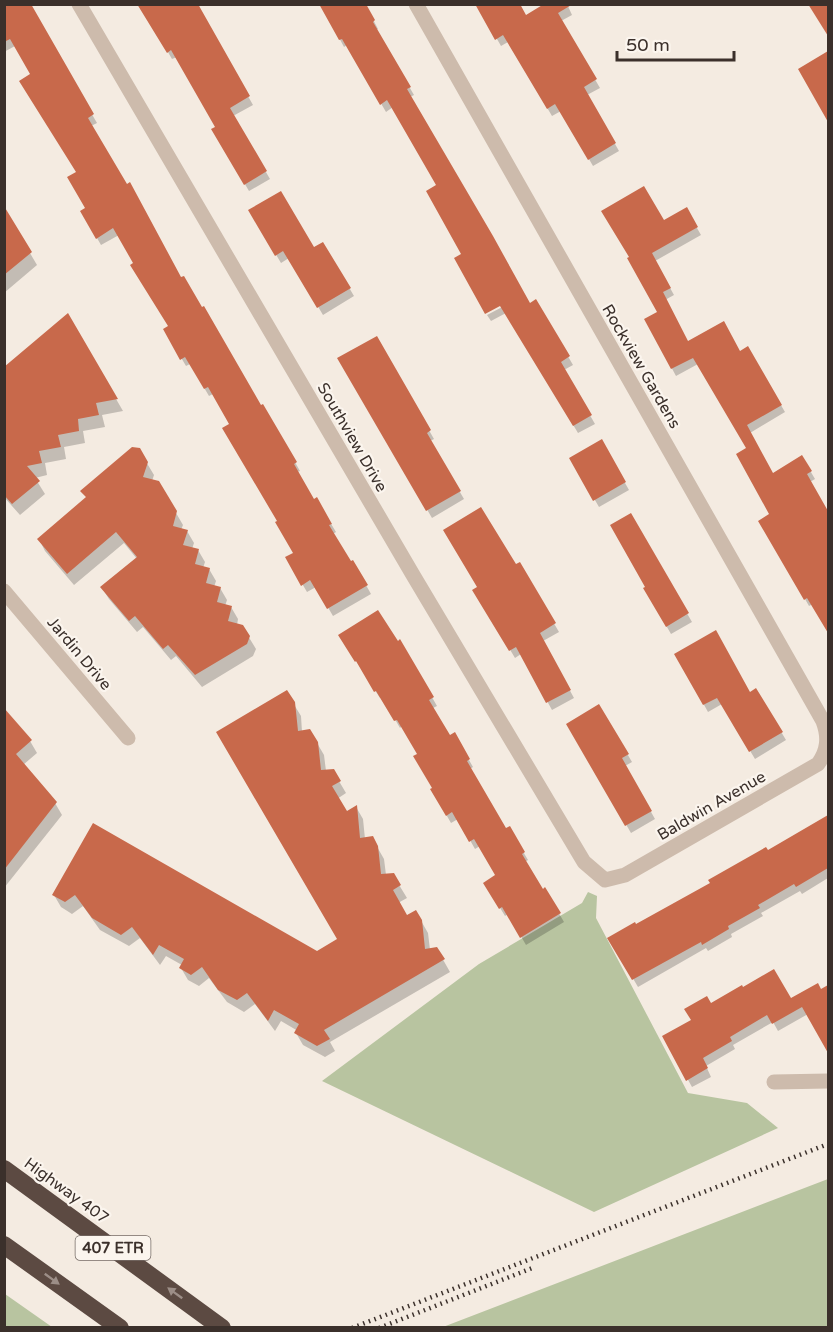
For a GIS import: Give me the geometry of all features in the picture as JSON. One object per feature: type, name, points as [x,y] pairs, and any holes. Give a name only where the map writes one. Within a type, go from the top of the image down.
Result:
[{"type":"highway","name":"Highway 407","points":[[4,1169],[222,1328]]},
{"type":"highway","points":[[4,1245],[120,1328]]},
{"type":"street","name":"Southview Drive","points":[[79,4],[577,852],[584,862],[605,880]]},
{"type":"street","name":"Rockview Gardens","points":[[416,4],[823,721],[827,732],[827,748]]},
{"type":"street","name":"Jardin Drive","points":[[4,591],[128,738]]},
{"type":"street","name":"Baldwin Avenue","points":[[605,880],[626,875],[818,764],[827,748]]},
{"type":"street","points":[[774,1082],[828,1082]]},
{"type":"green space","points":[[588,892],[597,896],[596,918],[688,1093],[747,1103],[778,1128],[594,1212],[322,1081],[479,964],[582,903]]},
{"type":"green space","points":[[828,1179],[828,1327],[443,1327]]},
{"type":"green space","points":[[5,1294],[52,1327],[5,1327]]},
{"type":"building","points":[[4,4],[31,4],[94,114],[88,118],[127,184],[130,182],[181,277],[184,276],[202,307],[204,306],[297,462],[294,464],[314,499],[317,497],[332,524],[329,525],[368,585],[327,609],[310,580],[301,586],[285,557],[293,553],[275,522],[277,521],[222,428],[229,424],[208,387],[204,389],[185,357],[180,360],[163,329],[168,326],[130,265],[133,263],[113,228],[96,239],[80,211],[85,208],[67,177],[76,172],[19,81],[30,74],[10,39],[4,42]]},
{"type":"building","points":[[137,4],[198,4],[250,96],[230,108],[267,171],[244,185],[211,129],[215,127],[171,50],[167,53]]},
{"type":"building","points":[[319,4],[366,4],[375,20],[373,22],[411,87],[407,89],[530,303],[536,299],[570,356],[561,362],[592,415],[573,426],[500,306],[485,314],[454,258],[461,254],[426,191],[436,185],[387,100],[380,105]]},
{"type":"building","points":[[475,4],[520,4],[526,15],[544,4],[573,4],[558,13],[597,79],[584,87],[616,143],[588,160],[555,104],[547,109],[503,35],[495,40]]},
{"type":"building","points":[[808,4],[828,4],[828,36]]},
{"type":"building","points":[[828,51],[828,122],[798,69]]},
{"type":"building","points":[[644,186],[664,220],[687,207],[698,227],[652,253],[671,288],[663,292],[688,341],[724,321],[740,351],[748,346],[782,405],[747,425],[773,473],[802,455],[812,471],[807,474],[828,511],[828,633],[807,598],[804,600],[758,521],[769,514],[736,454],[746,448],[693,358],[671,369],[644,319],[657,312],[627,258],[629,257],[601,211]]},
{"type":"building","points":[[281,191],[314,247],[323,242],[351,288],[317,308],[283,251],[275,256],[248,210]]},
{"type":"building","points":[[4,206],[32,252],[4,275]]},
{"type":"building","points":[[68,313],[118,399],[96,403],[99,415],[78,419],[79,431],[58,435],[61,447],[39,451],[42,463],[27,466],[40,481],[12,504],[4,495],[4,367]]},
{"type":"building","points":[[377,336],[431,430],[427,433],[461,491],[426,511],[337,358]]},
{"type":"building","points":[[602,439],[626,482],[593,501],[569,458]]},
{"type":"building","points":[[132,447],[140,448],[148,462],[143,477],[159,481],[177,511],[173,526],[188,530],[183,545],[199,549],[195,564],[210,568],[206,583],[221,587],[217,602],[232,606],[228,621],[243,625],[250,636],[247,644],[195,675],[168,645],[163,649],[135,616],[129,621],[100,587],[137,557],[116,532],[67,574],[37,539],[86,497],[80,491]]},
{"type":"building","points":[[481,507],[516,564],[520,562],[556,623],[540,633],[571,690],[546,703],[516,647],[509,651],[472,590],[477,587],[443,530]]},
{"type":"building","points":[[631,513],[689,613],[666,627],[610,525]]},
{"type":"building","points":[[378,610],[398,641],[400,639],[434,697],[429,700],[450,735],[455,732],[470,759],[467,761],[506,828],[510,826],[525,852],[522,854],[561,913],[520,938],[502,907],[499,909],[483,883],[495,875],[474,839],[469,842],[452,812],[446,816],[413,756],[417,754],[397,720],[394,721],[338,635]]},
{"type":"building","points":[[716,630],[750,692],[756,688],[783,732],[749,752],[717,698],[703,705],[674,654]]},
{"type":"building","points":[[287,690],[295,702],[298,731],[310,729],[318,742],[321,770],[334,769],[341,781],[332,786],[347,811],[357,805],[360,838],[373,836],[378,846],[381,874],[394,873],[401,885],[393,890],[407,915],[416,910],[422,920],[425,949],[437,947],[445,959],[324,1030],[330,1039],[317,1046],[294,1033],[299,1024],[274,1010],[268,1021],[247,993],[237,1000],[218,990],[202,967],[191,975],[179,968],[184,959],[159,945],[153,955],[132,927],[121,935],[92,918],[75,895],[65,902],[52,895],[93,823],[317,951],[337,939],[216,732]]},
{"type":"building","points":[[599,704],[629,754],[622,758],[652,811],[625,826],[566,724]]},
{"type":"building","points":[[4,708],[32,740],[16,754],[57,802],[4,870]]},
{"type":"building","points":[[828,815],[828,868],[796,887],[794,884],[758,905],[760,908],[728,926],[729,929],[702,945],[701,942],[632,980],[607,938],[710,883],[708,880],[766,847],[768,850]]},
{"type":"building","points":[[774,969],[791,998],[818,983],[821,989],[828,985],[828,1053],[802,1007],[772,1024],[767,1015],[730,1037],[732,1041],[703,1058],[708,1068],[686,1081],[662,1036],[691,1020],[684,1009],[707,996],[711,1003]]},
{"type":"railway","points":[[352,1328],[828,1144]]},
{"type":"railway","points":[[379,1328],[535,1267]]}]
